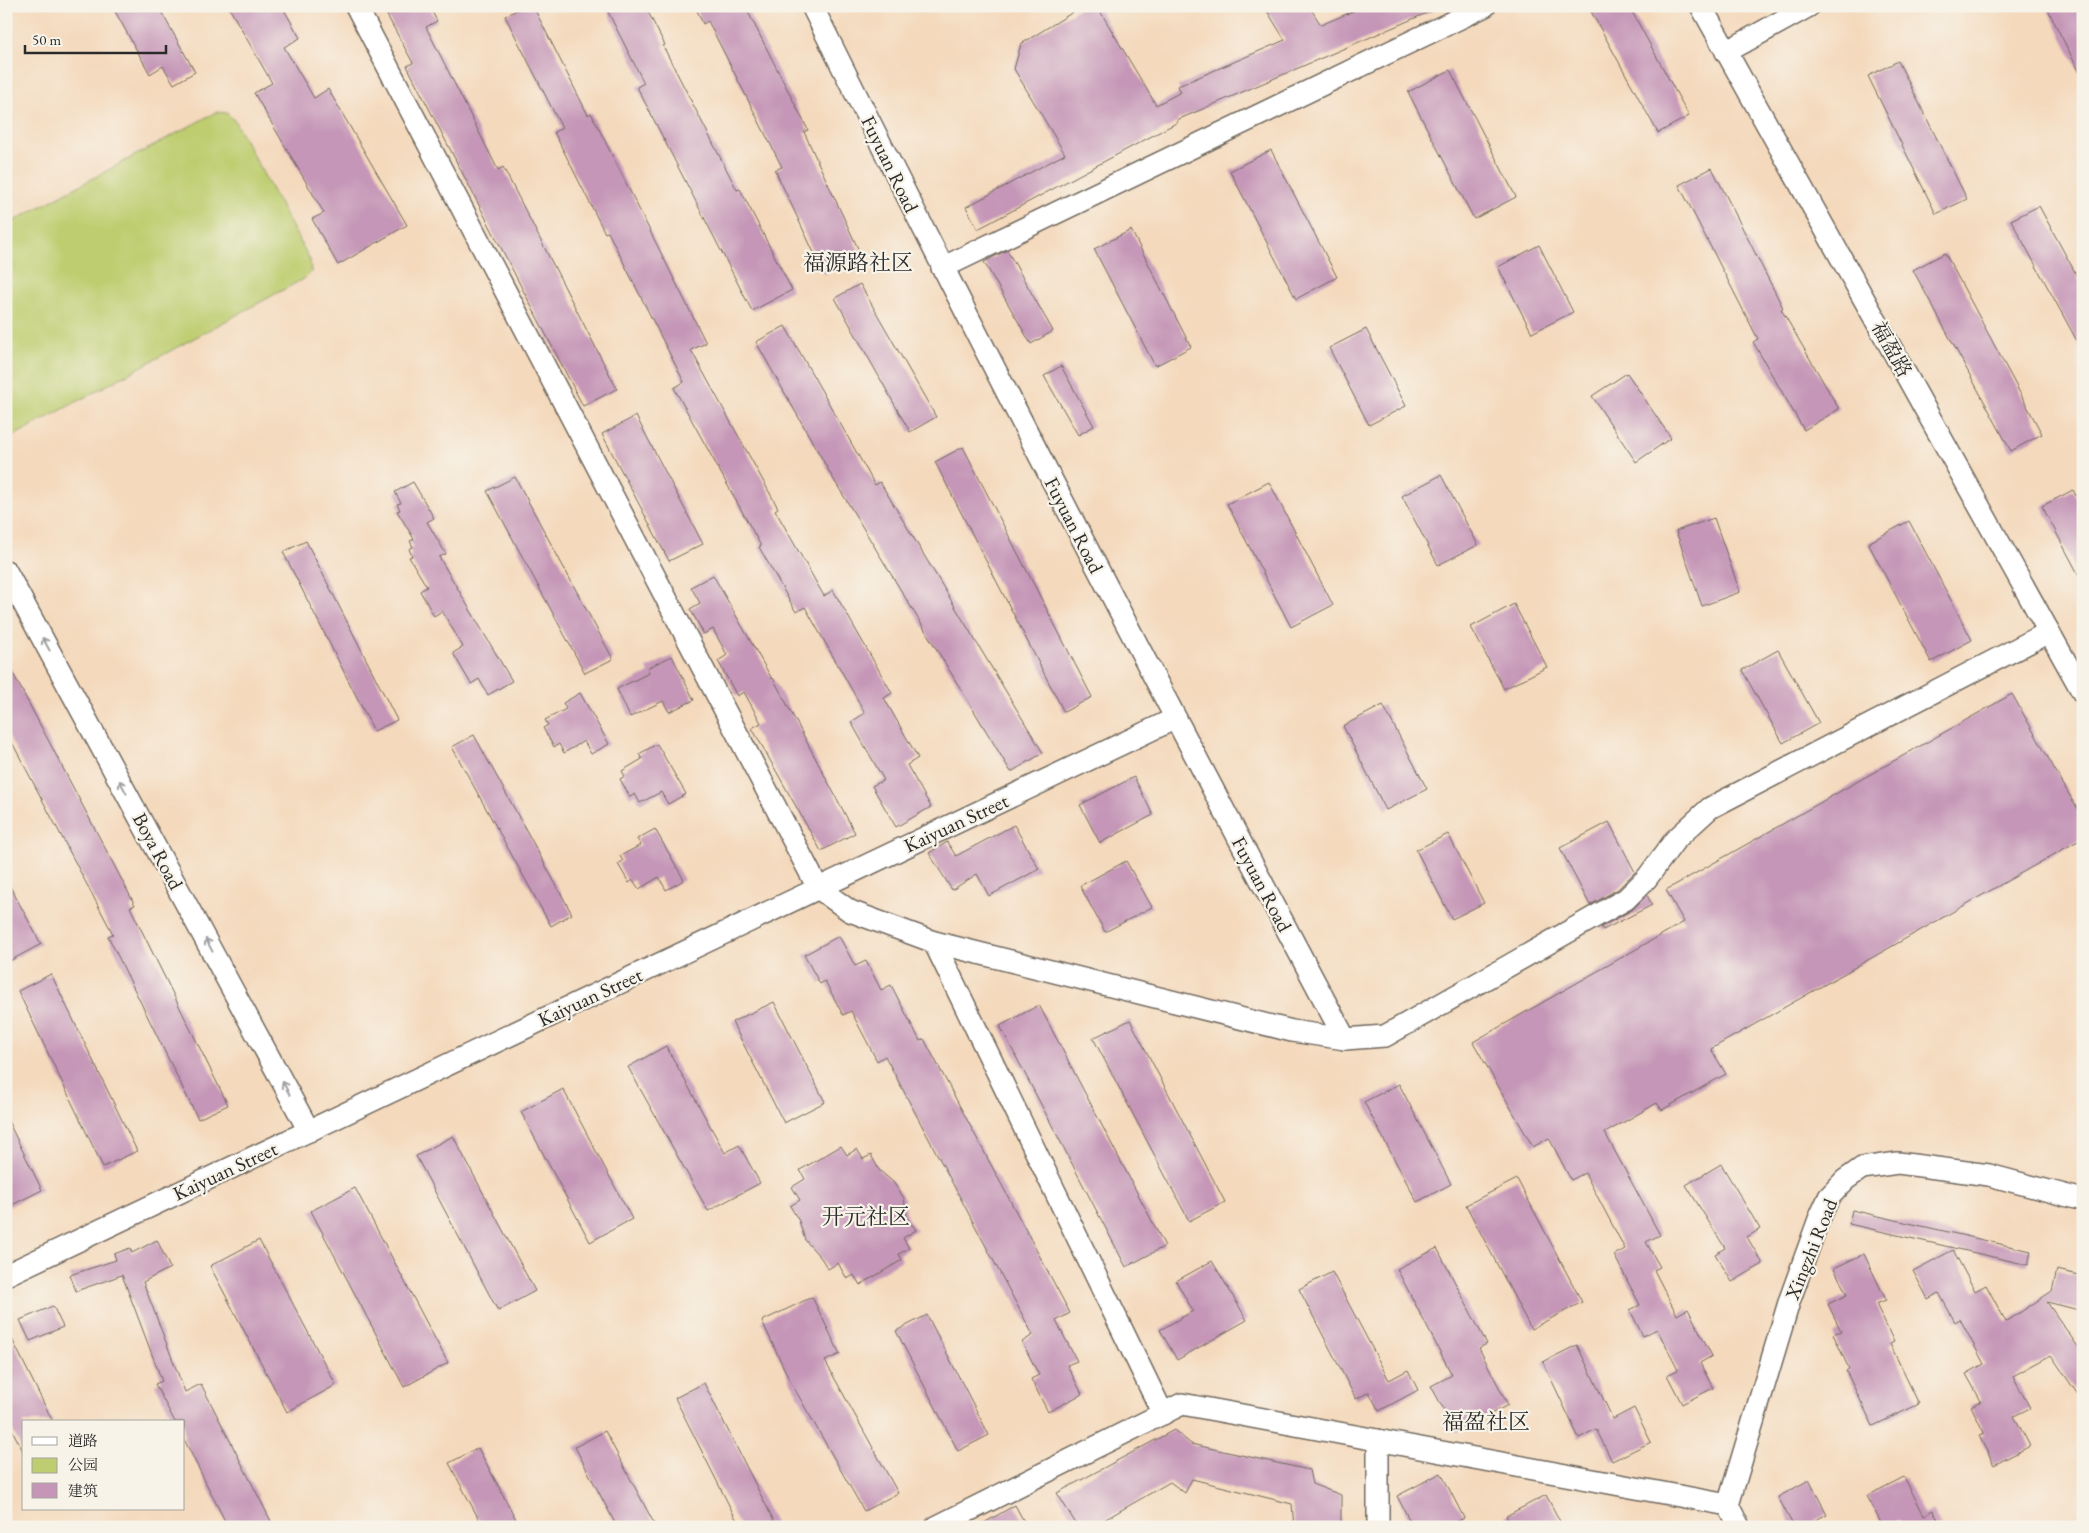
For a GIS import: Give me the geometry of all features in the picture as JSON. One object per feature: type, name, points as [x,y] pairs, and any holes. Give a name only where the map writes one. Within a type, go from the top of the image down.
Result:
[{"type":"street","points":[[356,6],[818,888],[850,911],[934,942],[1292,1031],[1345,1039],[1385,1036],[1626,899],[1647,878],[1675,840],[1710,808],[2049,632]]},
{"type":"street","name":"Fuyuan Road","points":[[812,6],[942,268],[1174,719],[1345,1039]]},
{"type":"street","points":[[942,268],[1485,6]]},
{"type":"street","name":"福盈路","points":[[1701,6],[2083,693]]},
{"type":"street","points":[[1726,52],[1808,6]]},
{"type":"street","name":"Boya Road","points":[[6,571],[309,1131]]},
{"type":"street","name":"Kaiyuan Street","points":[[6,1275],[1174,719]]},
{"type":"street","points":[[934,942],[1163,1414]]},
{"type":"street","name":"Xingzhi Road","points":[[1728,1505],[1794,1290],[1829,1197],[1845,1180],[1862,1168],[1898,1163],[1988,1175],[2083,1200]]},
{"type":"street","points":[[936,1527],[1182,1404],[1728,1505],[1739,1527]]},
{"type":"street","points":[[1378,1440],[1378,1527]]},
{"type":"green space","points":[[216,112],[227,113],[234,120],[310,260],[311,272],[305,278],[6,440],[6,225]]},
{"type":"building","points":[[112,6],[158,6],[195,72],[174,84],[163,66],[150,74]]},
{"type":"building","points":[[228,6],[282,6],[300,38],[284,47],[314,98],[328,89],[407,225],[338,265],[312,219],[324,213],[254,93],[272,83]]},
{"type":"building","points":[[382,6],[429,6],[437,21],[426,27],[498,170],[503,167],[617,389],[583,406],[407,66],[413,63]]},
{"type":"building","points":[[525,6],[533,6],[588,115],[591,113],[706,343],[691,350],[778,508],[775,510],[824,596],[833,590],[892,693],[884,698],[918,758],[907,765],[931,807],[896,827],[872,786],[884,780],[851,722],[865,713],[805,607],[796,612],[759,547],[761,546],[674,388],[684,382],[608,232],[605,233],[554,132],[562,128],[505,16]]},
{"type":"building","points":[[605,6],[645,6],[665,45],[663,46],[737,190],[740,189],[792,290],[752,311],[637,87],[644,83]]},
{"type":"building","points":[[695,6],[745,6],[808,130],[804,132],[861,255],[824,274],[775,170],[782,167],[708,21],[703,24]]},
{"type":"building","points":[[1083,6],[1097,6],[1156,105],[1181,92],[1178,86],[1285,40],[1264,6],[1309,6],[1321,25],[1365,6],[1443,6],[1177,120],[1178,122],[978,229],[966,207],[1065,154],[1014,69],[1021,44]]},
{"type":"building","points":[[1588,6],[1629,6],[1689,116],[1658,133]]},
{"type":"building","points":[[2046,6],[2083,6],[2083,79]]},
{"type":"building","points":[[1898,61],[1967,199],[1936,214],[1868,76]]},
{"type":"building","points":[[1450,70],[1516,197],[1474,219],[1408,92]]},
{"type":"building","points":[[1271,150],[1337,277],[1296,299],[1230,171]]},
{"type":"building","points":[[1712,168],[1783,308],[1781,309],[1839,409],[1804,430],[1753,342],[1758,339],[1679,185]]},
{"type":"building","points":[[2039,206],[2083,287],[2083,352],[2011,220]]},
{"type":"building","points":[[1131,230],[1191,347],[1155,366],[1094,249]]},
{"type":"building","points":[[1539,245],[1573,312],[1532,333],[1498,267]]},
{"type":"building","points":[[1007,250],[1053,331],[1031,344],[984,262]]},
{"type":"building","points":[[1945,253],[2042,434],[2011,451],[1913,270]]},
{"type":"building","points":[[860,284],[936,417],[910,432],[835,298]]},
{"type":"building","points":[[785,326],[875,485],[880,482],[1043,753],[1011,772],[834,480],[756,342]]},
{"type":"building","points":[[1366,329],[1406,406],[1369,425],[1329,348]]},
{"type":"building","points":[[1061,366],[1094,426],[1078,435],[1044,376]]},
{"type":"building","points":[[1627,373],[1671,438],[1636,462],[1592,396]]},
{"type":"building","points":[[636,416],[703,544],[669,561],[602,434]]},
{"type":"building","points":[[963,447],[1092,697],[1064,712],[935,462]]},
{"type":"building","points":[[1441,475],[1478,545],[1438,565],[1402,496]]},
{"type":"building","points":[[515,477],[613,659],[585,673],[487,491]]},
{"type":"building","points":[[413,482],[434,518],[427,522],[446,554],[439,557],[512,681],[488,695],[479,679],[471,684],[453,653],[463,647],[442,611],[434,616],[420,591],[427,587],[409,557],[412,556],[409,549],[413,547],[410,541],[414,539],[397,511],[400,510],[397,504],[401,503],[395,492]]},
{"type":"building","points":[[1269,482],[1333,605],[1291,627],[1227,504]]},
{"type":"building","points":[[2073,490],[2083,509],[2083,583],[2042,506]]},
{"type":"building","points":[[1714,518],[1740,592],[1702,606],[1676,531]]},
{"type":"building","points":[[1909,521],[1972,640],[1931,662],[1868,543]]},
{"type":"building","points":[[306,541],[397,720],[374,731],[283,552]]},
{"type":"building","points":[[713,575],[773,678],[855,833],[821,851],[752,728],[761,723],[744,692],[737,696],[718,661],[727,655],[713,629],[704,634],[690,609],[700,603],[691,587]]},
{"type":"building","points":[[1514,604],[1547,667],[1504,689],[1471,627]]},
{"type":"building","points":[[1778,650],[1819,723],[1783,743],[1742,670]]},
{"type":"building","points":[[672,656],[694,700],[669,712],[663,701],[630,717],[617,689],[649,673],[647,668]]},
{"type":"building","points":[[6,660],[135,905],[130,907],[228,1105],[198,1119],[108,936],[113,934],[6,731]]},
{"type":"building","points":[[580,693],[609,744],[591,754],[584,741],[564,753],[559,744],[554,747],[543,728],[548,725],[545,720],[566,709],[563,703]]},
{"type":"building","points":[[2012,694],[2083,819],[2083,838],[1711,1049],[1726,1074],[1662,1110],[1657,1103],[1605,1133],[1660,1235],[1646,1242],[1660,1267],[1654,1270],[1677,1315],[1688,1309],[1712,1356],[1700,1363],[1713,1388],[1682,1404],[1667,1375],[1678,1370],[1657,1329],[1643,1336],[1630,1310],[1640,1305],[1614,1255],[1625,1249],[1585,1173],[1571,1180],[1549,1138],[1533,1147],[1473,1042],[1684,922],[1666,890]]},
{"type":"building","points":[[1383,705],[1427,789],[1386,810],[1343,726]]},
{"type":"building","points":[[474,735],[572,914],[551,926],[452,747]]},
{"type":"building","points":[[657,744],[686,794],[668,804],[661,792],[640,803],[635,794],[630,797],[620,779],[625,776],[622,771],[642,759],[639,754]]},
{"type":"building","points":[[1134,777],[1153,815],[1100,843],[1080,805]]},
{"type":"building","points":[[1609,822],[1635,872],[1618,889],[1590,905],[1560,848]]},
{"type":"building","points":[[1014,825],[1039,869],[989,896],[977,874],[952,890],[929,853],[947,842],[956,856]]},
{"type":"building","points":[[655,829],[684,880],[666,890],[659,877],[639,889],[633,880],[629,883],[618,864],[623,861],[620,856],[641,845],[637,839]]},
{"type":"building","points":[[1448,834],[1484,903],[1452,919],[1416,850]]},
{"type":"building","points":[[1126,861],[1152,907],[1105,932],[1080,886]]},
{"type":"building","points":[[6,879],[41,944],[6,963]]},
{"type":"building","points":[[1647,895],[1652,905],[1603,930],[1601,927],[1632,910]]},
{"type":"building","points":[[839,936],[855,966],[866,961],[881,990],[891,985],[920,1041],[924,1039],[1070,1313],[1056,1321],[1077,1361],[1067,1365],[1082,1394],[1048,1412],[1031,1379],[1039,1375],[1022,1342],[1033,1335],[885,1056],[877,1061],[851,1011],[843,1015],[825,981],[820,984],[804,955]]},
{"type":"building","points":[[51,974],[137,1151],[103,1167],[18,991]]},
{"type":"building","points":[[774,1002],[825,1102],[784,1123],[732,1022]]},
{"type":"building","points":[[1039,1005],[1165,1246],[1126,1267],[1000,1026]]},
{"type":"building","points":[[1130,1020],[1225,1202],[1189,1221],[1093,1038]]},
{"type":"building","points":[[666,1046],[725,1153],[739,1145],[760,1183],[708,1211],[628,1067]]},
{"type":"building","points":[[1399,1084],[1451,1184],[1417,1202],[1364,1102]]},
{"type":"building","points":[[563,1089],[632,1219],[590,1242],[521,1112]]},
{"type":"building","points":[[6,1117],[42,1190],[6,1208]]},
{"type":"building","points":[[453,1136],[535,1291],[498,1311],[416,1156]]},
{"type":"building","points":[[841,1146],[847,1155],[857,1149],[863,1159],[871,1155],[879,1170],[893,1182],[904,1198],[907,1218],[916,1230],[903,1238],[909,1248],[899,1254],[902,1260],[860,1285],[854,1275],[847,1279],[838,1263],[828,1269],[805,1240],[799,1221],[790,1206],[800,1200],[792,1187],[805,1179],[800,1170]]},
{"type":"building","points":[[1721,1164],[1760,1229],[1747,1237],[1763,1264],[1732,1282],[1715,1254],[1725,1248],[1686,1185]]},
{"type":"building","points":[[1517,1179],[1582,1302],[1531,1329],[1466,1205]]},
{"type":"building","points":[[355,1188],[448,1363],[404,1387],[311,1211]]},
{"type":"building","points":[[1852,1210],[2031,1251],[2028,1265],[1849,1224]]},
{"type":"building","points":[[157,1240],[170,1268],[143,1282],[185,1392],[201,1384],[274,1527],[228,1527],[185,1441],[185,1420],[174,1420],[155,1384],[162,1381],[122,1275],[76,1291],[70,1275],[116,1260],[114,1254],[130,1248],[132,1253]]},
{"type":"building","points":[[259,1240],[336,1385],[287,1412],[210,1266]]},
{"type":"building","points":[[1437,1248],[1487,1344],[1479,1348],[1508,1405],[1456,1432],[1431,1386],[1452,1375],[1397,1269]]},
{"type":"building","points":[[1953,1250],[1975,1291],[1986,1285],[2006,1322],[2052,1291],[2057,1270],[2083,1276],[2083,1311],[2047,1302],[2083,1354],[2083,1402],[2051,1355],[2013,1376],[2030,1408],[2014,1416],[2030,1446],[1994,1465],[1979,1436],[1984,1433],[1971,1406],[1981,1401],[1966,1374],[1984,1364],[1960,1319],[1955,1322],[1939,1293],[1928,1299],[1913,1271]]},
{"type":"building","points":[[1864,1254],[1886,1300],[1876,1304],[1894,1342],[1890,1344],[1919,1404],[1873,1426],[1846,1371],[1849,1369],[1833,1334],[1841,1331],[1828,1304],[1847,1295],[1834,1268]]},
{"type":"building","points":[[1212,1261],[1247,1320],[1177,1360],[1160,1330],[1193,1311],[1176,1281]]},
{"type":"building","points":[[1332,1272],[1389,1380],[1408,1370],[1418,1390],[1379,1411],[1369,1392],[1356,1399],[1299,1289]]},
{"type":"building","points":[[812,1297],[840,1354],[825,1361],[898,1493],[864,1511],[789,1379],[762,1321]]},
{"type":"building","points":[[53,1306],[63,1327],[30,1341],[20,1320]]},
{"type":"building","points":[[927,1315],[989,1435],[958,1451],[896,1331]]},
{"type":"building","points":[[6,1327],[52,1420],[22,1420],[22,1449],[6,1418]]},
{"type":"building","points":[[1577,1345],[1613,1419],[1634,1408],[1651,1442],[1612,1461],[1596,1429],[1579,1438],[1543,1362]]},
{"type":"building","points":[[704,1383],[777,1527],[740,1527],[675,1398]]},
{"type":"building","points":[[1174,1430],[1191,1444],[1309,1470],[1312,1484],[1341,1495],[1341,1527],[1294,1527],[1292,1504],[1192,1479],[1185,1493],[1170,1482],[1092,1527],[1078,1527],[1057,1493]]},
{"type":"building","points":[[605,1431],[656,1527],[617,1527],[575,1447]]},
{"type":"building","points":[[478,1448],[520,1527],[483,1527],[449,1463]]},
{"type":"building","points":[[1441,1473],[1464,1518],[1447,1527],[1413,1527],[1397,1496]]},
{"type":"building","points":[[1904,1477],[1924,1515],[1933,1510],[1942,1527],[1900,1527],[1902,1526],[1899,1520],[1883,1527],[1867,1496]]},
{"type":"building","points":[[1809,1480],[1827,1514],[1814,1521],[1817,1527],[1794,1527],[1778,1497]]},
{"type":"building","points":[[1546,1495],[1563,1527],[1512,1527],[1506,1516]]},
{"type":"building","points":[[1015,1505],[1027,1527],[977,1527]]},
{"type":"district","name":"福源路社区","points":[[858,262]]},
{"type":"district","name":"开元社区","points":[[866,1216]]},
{"type":"district","name":"福盈社区","points":[[1486,1421]]}]
